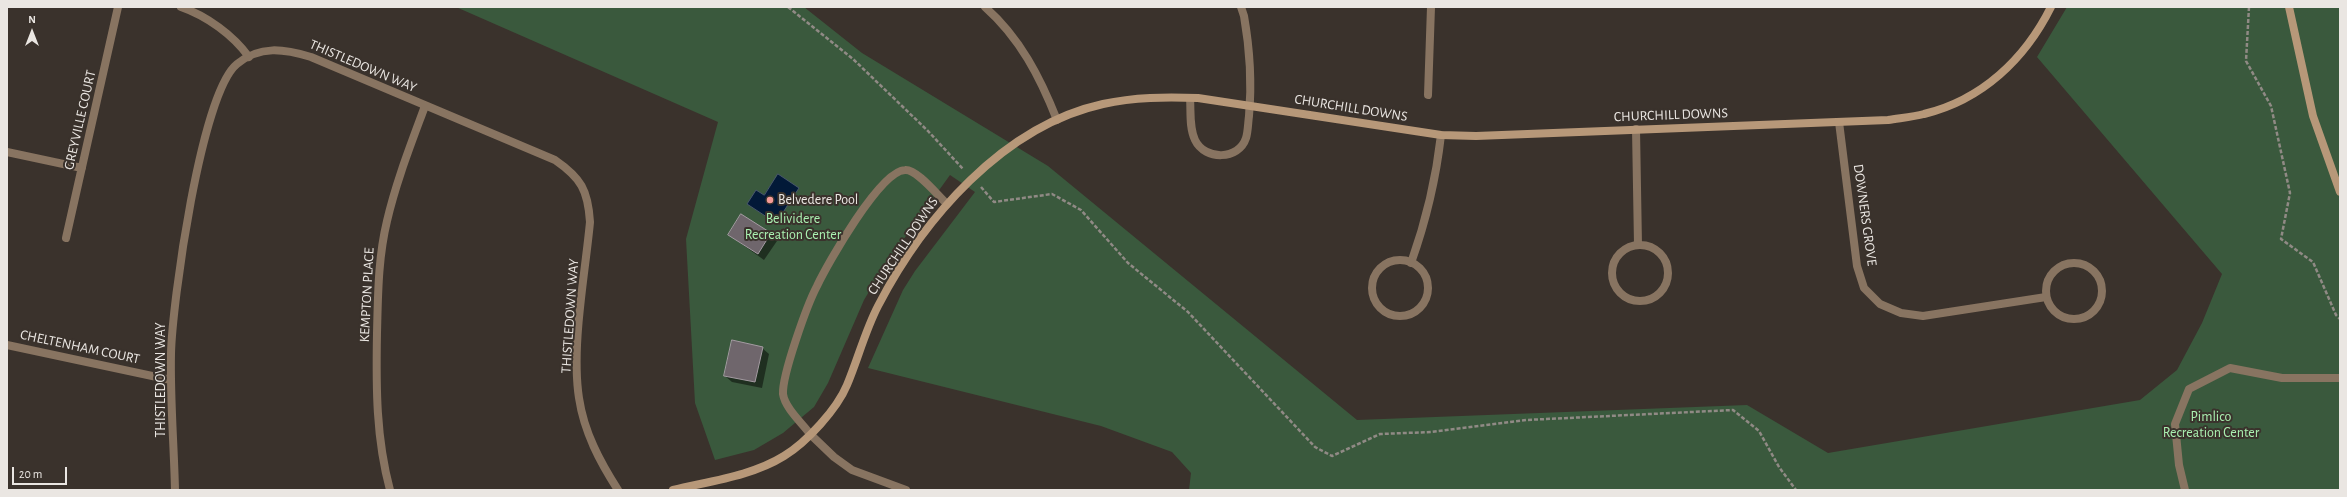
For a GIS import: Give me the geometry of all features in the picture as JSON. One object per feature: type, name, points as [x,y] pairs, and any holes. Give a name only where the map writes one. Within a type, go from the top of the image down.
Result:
[{"type":"street","name":"GREYVILLE COURT","points":[[66,238],[118,7]]},
{"type":"street","points":[[181,7],[219,28],[241,46],[249,56]]},
{"type":"street","points":[[985,7],[1003,23],[1021,46],[1057,120]]},
{"type":"street","points":[[1190,98],[1192,129],[1195,141],[1204,150],[1216,155],[1228,154],[1239,148],[1246,138],[1250,106],[1251,72],[1247,30],[1241,7]]},
{"type":"street","points":[[1428,95],[1431,7]]},
{"type":"street","name":"CHURCHILL DOWNS","points":[[673,490],[760,468],[784,456],[810,434],[834,406],[846,386],[877,307],[897,273],[947,204],[972,178],[1022,140],[1057,120],[1101,105],[1132,99],[1164,96],[1250,106],[1441,135],[1519,136],[1636,129],[1888,120],[1924,114],[1958,102],[1984,89],[2017,60],[2041,27],[2050,7]]},
{"type":"street","points":[[2289,7],[2313,116],[2340,192]]},
{"type":"street","name":"THISTLEDOWN WAY","points":[[175,490],[171,352],[177,290],[196,174],[210,120],[223,84],[236,65],[249,56],[270,50],[287,50],[311,57],[555,160],[573,173],[583,187],[589,202],[590,222],[578,343],[579,398],[594,447],[618,490]]},
{"type":"street","name":"KEMPTON PLACE","points":[[390,490],[383,465],[377,423],[376,389],[379,263],[395,190],[425,106]]},
{"type":"street","name":"DOWNERS GROVE","points":[[1839,122],[1857,266],[1864,288],[1880,304],[1901,313],[1923,316],[2046,297]]},
{"type":"street","points":[[1636,129],[1638,245]]},
{"type":"street","points":[[1411,262],[1433,187],[1441,135]]},
{"type":"street","points":[[7,152],[82,168]]},
{"type":"street","points":[[906,490],[852,470],[834,457],[810,434],[788,404],[784,394],[785,379],[796,342],[816,287],[836,251],[884,181],[896,172],[905,170],[913,172],[947,204]]},
{"type":"street","points":[[1638,245],[1655,249],[1666,262],[1668,271],[1664,288],[1651,299],[1642,301],[1624,296],[1617,289],[1612,270],[1620,253],[1628,247],[1638,245]]},
{"type":"street","points":[[1402,260],[1411,262],[1425,276],[1428,285],[1425,299],[1416,311],[1408,315],[1398,316],[1388,314],[1375,303],[1372,294],[1374,277],[1385,264],[1402,260]]},
{"type":"street","points":[[2077,263],[2093,270],[2101,286],[2102,295],[2099,305],[2084,318],[2065,318],[2056,314],[2050,307],[2046,297],[2048,280],[2053,273],[2068,264],[2077,263]]},
{"type":"street","name":"CHELTENHAM COURT","points":[[7,345],[171,380]]},
{"type":"street","points":[[2185,490],[2179,465],[2176,424],[2189,389],[2230,368],[2282,378],[2340,378]]},
{"type":"path","points":[[788,7],[853,59],[928,131],[994,202],[1052,194],[1081,210],[1128,262],[1188,312],[1315,447],[1332,456],[1380,434],[1431,432],[1526,420],[1733,410],[1759,430],[1779,467],[1796,490]]},
{"type":"path","points":[[2249,7],[2246,61],[2271,106],[2290,193],[2281,239],[2313,262],[2336,315],[2340,319]]},
{"type":"green space","points":[[456,7],[804,7],[862,53],[1048,166],[1357,420],[1747,405],[1828,453],[2140,400],[2177,370],[2202,323],[2222,274],[2037,57],[2067,7],[2340,7],[2340,490],[1189,490],[1191,473],[1172,452],[1101,426],[868,368],[903,290],[915,271],[975,192],[950,175],[885,265],[864,300],[828,383],[814,407],[783,433],[754,450],[715,460],[695,403],[686,239],[718,122]]},
{"type":"water","name":"Belvedere Pool","points":[[778,174],[799,188],[776,223],[747,204],[756,190],[764,195]]},
{"type":"building","points":[[741,214],[771,233],[758,254],[728,235]]},
{"type":"building","points":[[732,340],[763,347],[755,382],[724,376]]},
{"type":"place","name":"Belvedere Pool","points":[[770,200]]},
{"type":"park label","name":"Belividere Recreation Center","points":[[793,228]]},
{"type":"park label","name":"Pimlico Recreation Center","points":[[2211,426]]}]
